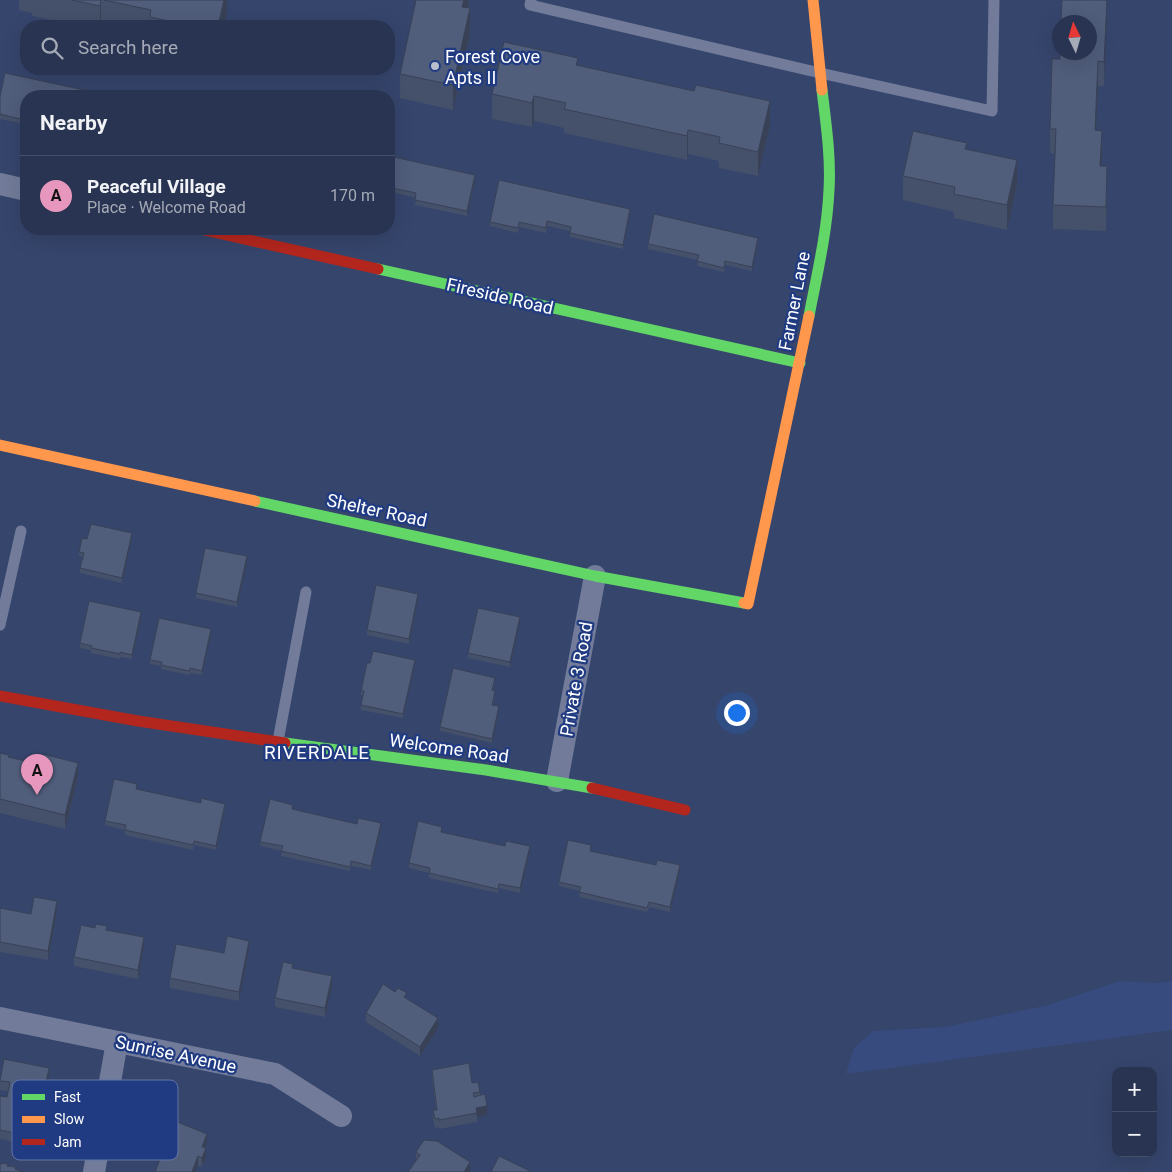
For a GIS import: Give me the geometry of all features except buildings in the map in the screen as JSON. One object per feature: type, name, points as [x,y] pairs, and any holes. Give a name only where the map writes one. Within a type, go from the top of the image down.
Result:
[{"type":"street","name":"Farmer Lane","points":[[748,604],[800,363],[824,237],[829,190],[829,155],[813,0]]},
{"type":"street","points":[[0,184],[20,189]]},
{"type":"street","name":"Fireside Road","points":[[227,235],[800,363]]},
{"type":"street","name":"Shelter Road","points":[[0,445],[595,576],[748,604]]},
{"type":"street","name":"Private 3 Road","points":[[557,781],[595,576]]},
{"type":"street","name":"Welcome Road","points":[[0,696],[77,712],[201,731],[557,781],[685,810]]},
{"type":"street","name":"Sunrise Avenue","points":[[0,1018],[275,1074],[341,1116]]},
{"type":"street","points":[[110,1080],[117,1042]]},
{"type":"lane","points":[[531,0],[530,5],[992,111],[994,0]]},
{"type":"lane","points":[[0,625],[21,531]]},
{"type":"lane","points":[[278,741],[306,592]]},
{"type":"water","points":[[1120,981],[1155,983],[1172,981],[1172,1030],[846,1074],[854,1048],[873,1031],[946,1027],[1048,1005]]},
{"type":"traffic: fast","points":[[809,316],[824,238],[829,190],[829,153],[822,90]]},
{"type":"traffic: fast","points":[[378,269],[800,363]]},
{"type":"traffic: fast","points":[[255,501],[595,576],[744,603]]},
{"type":"traffic: fast","points":[[285,743],[486,770],[592,788]]},
{"type":"traffic: slow","points":[[813,0],[822,90]]},
{"type":"traffic: slow","points":[[744,603],[748,604],[809,316]]},
{"type":"traffic: slow","points":[[0,445],[255,501]]},
{"type":"traffic: jam","points":[[227,235],[378,269]]},
{"type":"traffic: jam","points":[[0,696],[138,721],[285,743]]},
{"type":"traffic: jam","points":[[592,788],[685,810]]},
{"type":"place","name":"Forest Cove Apts II","points":[[435,66]]},
{"type":"place","name":"Peaceful Village","points":[[37,795]]},
{"type":"district","name":"RIVERDALE","points":[[317,752]]}]
